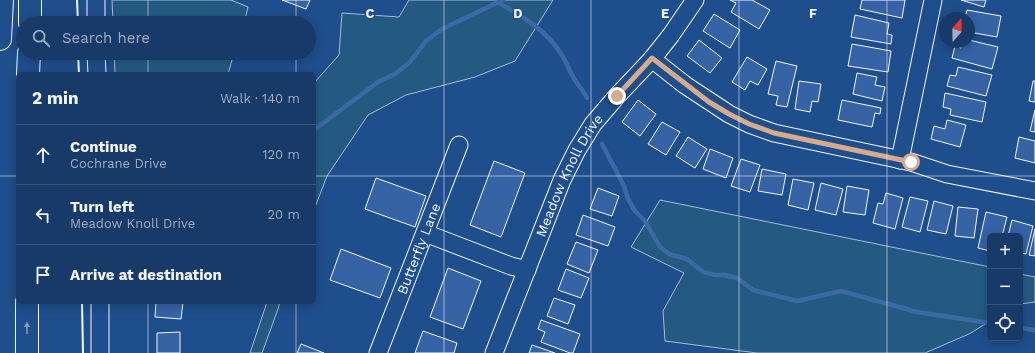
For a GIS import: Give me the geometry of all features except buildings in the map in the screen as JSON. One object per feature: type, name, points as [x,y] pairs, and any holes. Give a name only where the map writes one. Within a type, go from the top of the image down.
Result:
[{"type":"highway","points":[[0,39],[2,0]]},
{"type":"highway","points":[[30,0],[30,16]]},
{"type":"highway","points":[[28,72],[29,60]]},
{"type":"highway","points":[[27,304],[27,353]]},
{"type":"street","points":[[96,0],[96,16]]},
{"type":"street","name":"Meadow Knoll Drive","points":[[494,353],[562,180],[577,150],[593,124],[671,35],[695,0]]},
{"type":"street","points":[[900,160],[934,0]]},
{"type":"street","points":[[652,58],[709,102],[749,124],[774,133],[911,162],[947,174],[1035,191]]},
{"type":"street","points":[[96,60],[97,72]]},
{"type":"street","name":"Butterfly Lane","points":[[378,353],[459,145]]},
{"type":"street","points":[[425,232],[511,266],[527,270]]},
{"type":"street","points":[[100,304],[100,353]]},
{"type":"shaded area","points":[[112,0],[231,0],[248,7],[246,16],[113,16]]},
{"type":"shaded area","points":[[409,0],[553,0],[515,61],[475,77],[406,95],[368,115],[327,176],[316,205],[316,81],[339,55],[342,13],[399,17]]},
{"type":"shaded area","points":[[114,60],[232,60],[229,72],[115,72]]},
{"type":"shaded area","points":[[660,200],[987,266],[987,323],[969,334],[925,353],[757,353],[665,341],[663,311],[684,273],[631,247]]},
{"type":"shaded area","points":[[1023,275],[1035,277],[1035,302],[1023,304]]},
{"type":"shaded area","points":[[266,304],[279,304],[262,353],[250,353]]},
{"type":"waterway","points":[[316,128],[378,82],[395,74],[410,62],[426,41],[442,29],[503,0]]},
{"type":"waterway","points":[[499,3],[526,19],[549,38],[562,55],[587,98]]},
{"type":"waterway","points":[[602,144],[624,186],[628,199],[635,211],[645,221],[660,247],[669,254],[687,259],[703,272],[737,278],[753,290],[797,301],[841,291],[917,312],[987,323]]},
{"type":"waterway","points":[[1023,328],[1035,330]]},
{"type":"wall","points":[[77,0],[78,16]]},
{"type":"wall","points":[[78,60],[79,72]]},
{"type":"wall","points":[[82,304],[83,353]]},
{"type":"route","points":[[617,96],[652,58],[685,85],[709,102],[749,124],[774,133],[911,162]]}]
